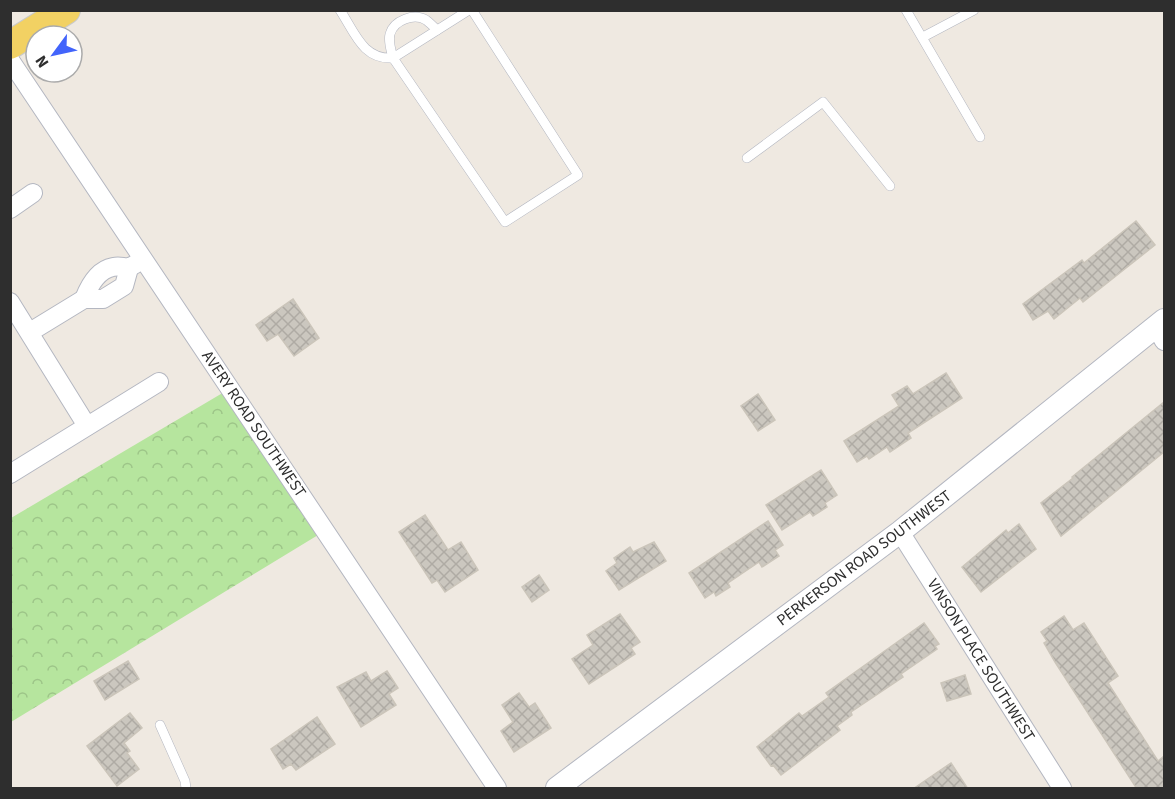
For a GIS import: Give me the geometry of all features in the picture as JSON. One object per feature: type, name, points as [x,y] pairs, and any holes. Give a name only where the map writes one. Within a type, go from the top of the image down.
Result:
[{"type":"main road","points":[[10,45],[66,10]]},
{"type":"street","name":"AVERY ROAD SOUTHWEST","points":[[10,60],[136,263],[497,789]]},
{"type":"street","points":[[10,209],[33,193]]},
{"type":"street","points":[[30,332],[84,299],[103,299],[124,286],[136,263]]},
{"type":"street","points":[[10,302],[87,426]]},
{"type":"street","name":"PERKERSON ROAD SOUTHWEST","points":[[557,789],[900,532],[1162,329]]},
{"type":"street","points":[[10,474],[159,382]]},
{"type":"street","name":"VINSON PLACE SOUTHWEST","points":[[900,532],[1062,789]]},
{"type":"lane","points":[[340,10],[367,52],[383,59],[393,58],[438,30],[470,10],[578,175],[505,222],[393,58],[389,45],[390,34],[394,27],[403,20],[417,17],[426,20],[438,30]]},
{"type":"lane","points":[[906,10],[980,137]]},
{"type":"lane","points":[[923,37],[974,10]]},
{"type":"lane","points":[[747,158],[824,102],[890,186]]},
{"type":"lane","points":[[160,725],[186,789]]},
{"type":"green space","points":[[231,388],[323,532],[11,722],[11,518]]},
{"type":"building","points":[[1136,221],[1155,245],[1083,302],[1080,298],[1054,319],[1048,311],[1033,320],[1023,304],[1082,260],[1084,263]]},
{"type":"building","points":[[293,299],[319,338],[294,356],[278,334],[267,341],[256,325]]},
{"type":"building","points":[[946,373],[962,398],[908,433],[911,438],[890,452],[887,447],[869,459],[867,456],[857,462],[844,441],[899,406],[892,395],[907,386],[913,394]]},
{"type":"building","points":[[758,394],[775,420],[758,431],[741,406]]},
{"type":"building","points":[[1164,402],[1164,452],[1061,536],[1041,503]]},
{"type":"building","points":[[821,470],[837,495],[825,503],[827,507],[813,516],[810,512],[782,530],[766,505]]},
{"type":"building","points":[[425,515],[448,550],[461,542],[478,570],[445,592],[437,580],[432,583],[399,532]]},
{"type":"building","points":[[768,521],[783,545],[775,550],[779,556],[762,567],[759,562],[728,583],[730,587],[716,596],[714,592],[705,598],[689,573]]},
{"type":"building","points":[[1019,524],[1036,549],[981,592],[962,567],[1006,530],[1008,533]]},
{"type":"building","points":[[654,542],[666,561],[619,590],[606,571],[617,563],[614,558],[630,547],[633,552]]},
{"type":"building","points":[[539,575],[549,590],[532,602],[522,587]]},
{"type":"building","points":[[620,614],[640,642],[631,648],[635,654],[589,684],[572,659],[593,645],[587,635]]},
{"type":"building","points":[[1064,616],[1073,630],[1084,623],[1118,676],[1108,683],[1158,761],[1164,756],[1164,789],[1137,789],[1044,643],[1047,641],[1041,632]]},
{"type":"building","points":[[924,623],[939,644],[935,646],[937,649],[901,674],[903,677],[851,712],[852,715],[837,726],[840,730],[781,775],[773,765],[771,766],[757,747],[799,713],[802,716],[829,697],[826,693]]},
{"type":"building","points":[[128,661],[139,679],[105,700],[94,681]]},
{"type":"building","points":[[387,671],[398,688],[389,694],[396,705],[361,727],[337,687],[366,672],[371,681]]},
{"type":"building","points":[[965,675],[971,694],[947,701],[941,683]]},
{"type":"building","points":[[519,693],[529,707],[535,703],[551,728],[514,752],[501,731],[513,722],[502,705]]},
{"type":"building","points":[[130,713],[142,728],[124,743],[130,751],[127,753],[139,769],[117,786],[87,746]]},
{"type":"building","points":[[317,717],[335,744],[296,770],[291,764],[283,769],[271,749]]},
{"type":"building","points":[[951,763],[968,789],[913,789]]}]
